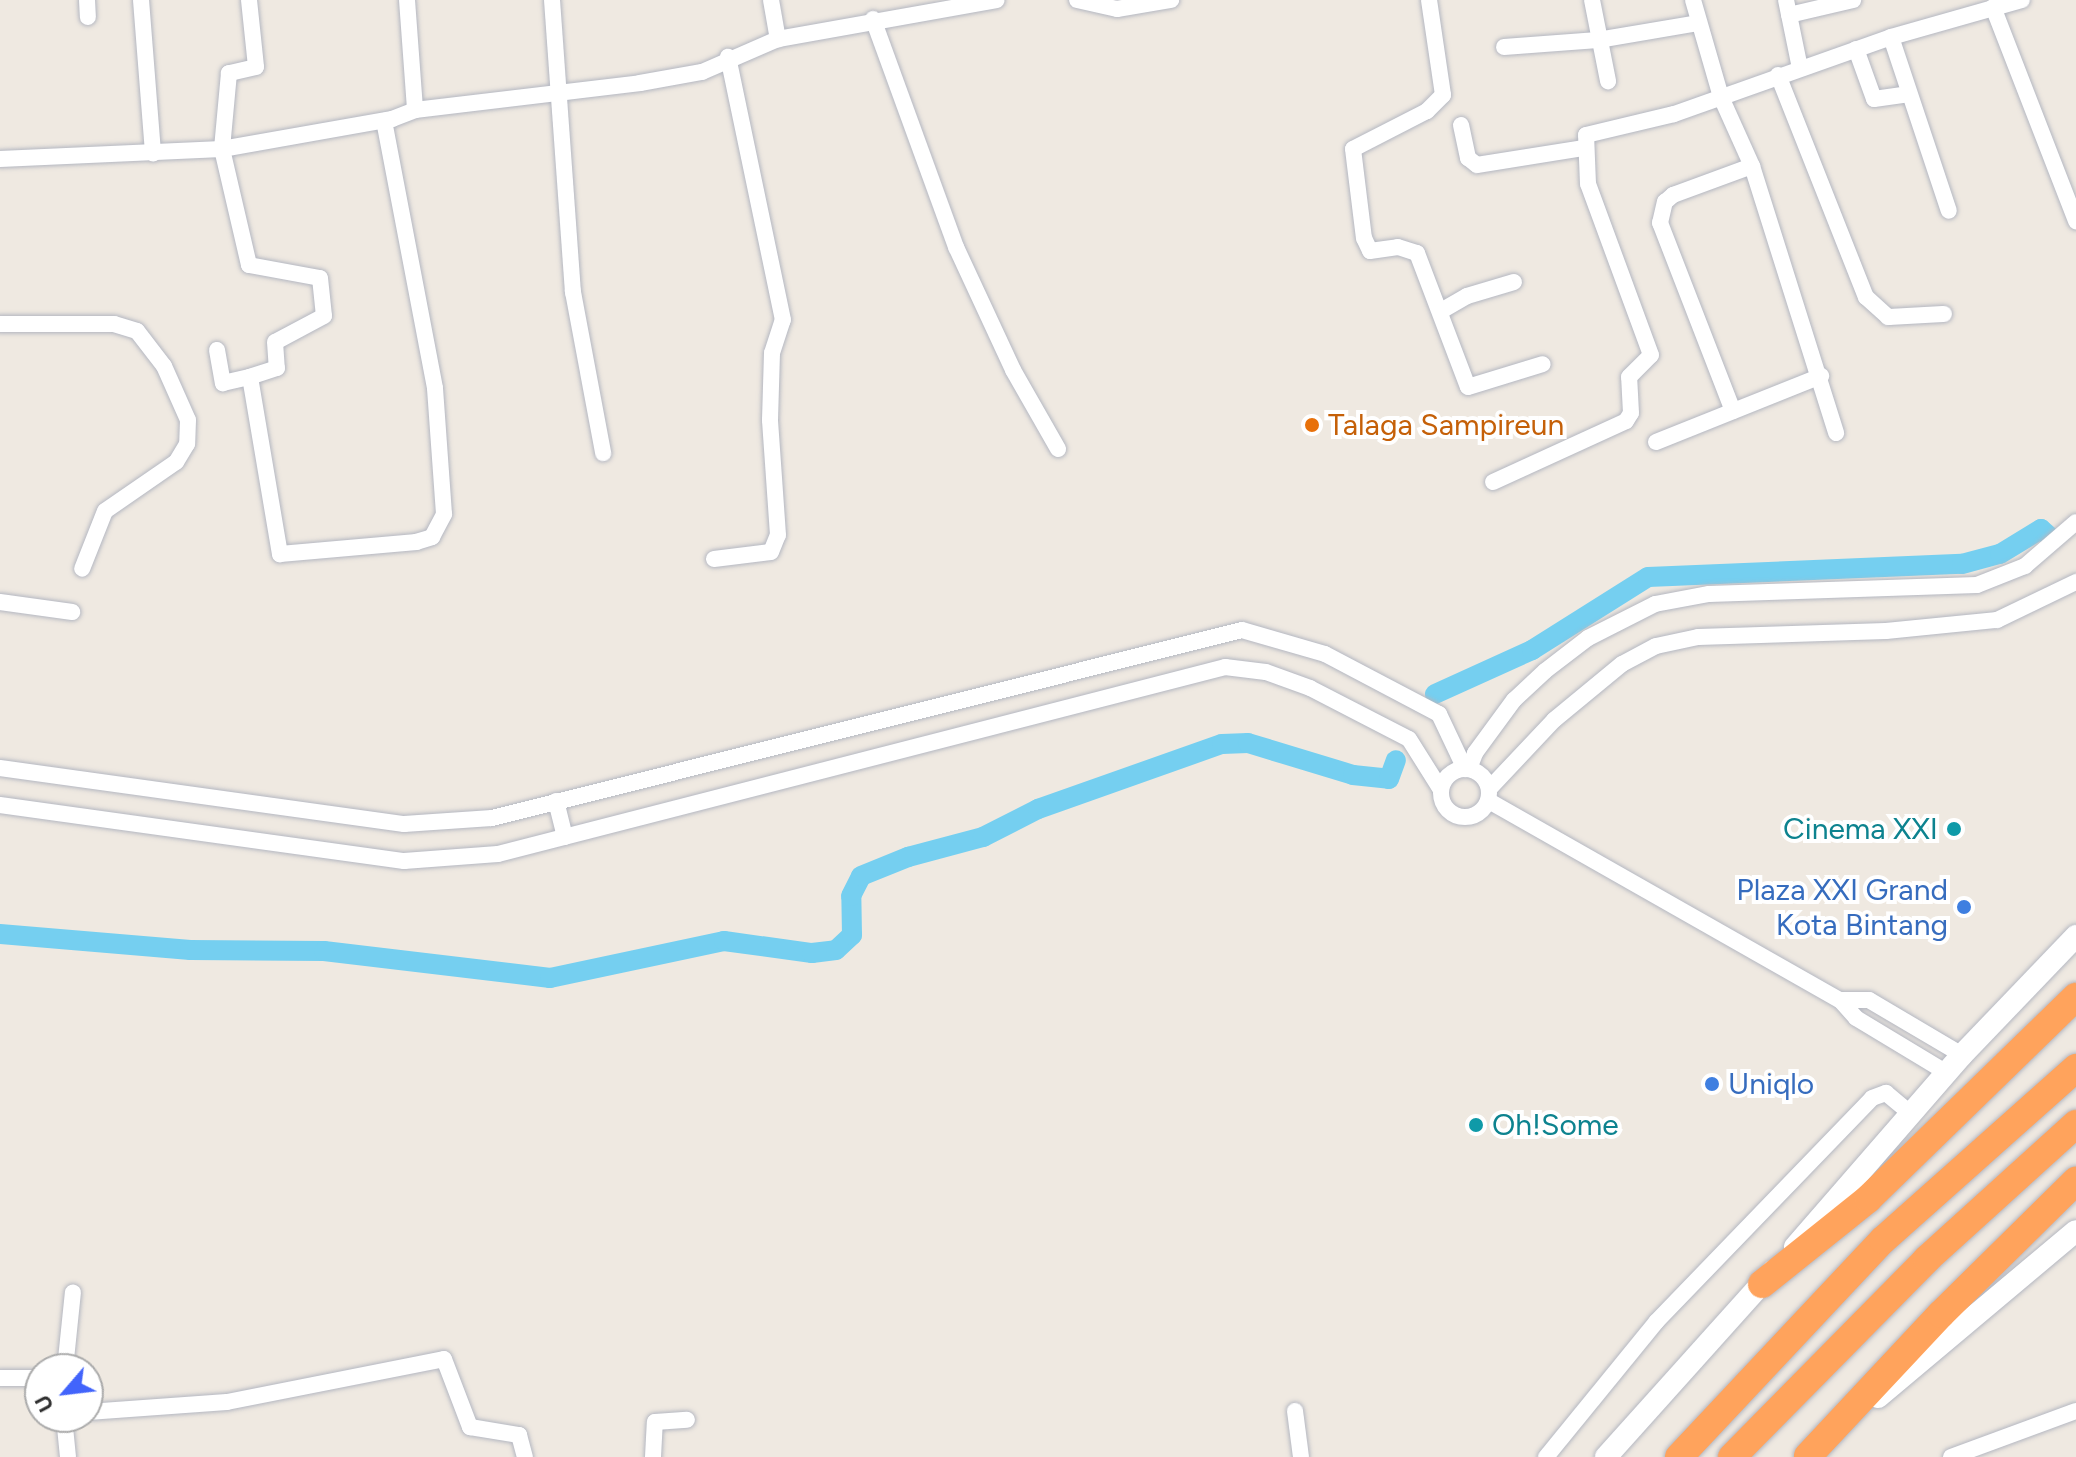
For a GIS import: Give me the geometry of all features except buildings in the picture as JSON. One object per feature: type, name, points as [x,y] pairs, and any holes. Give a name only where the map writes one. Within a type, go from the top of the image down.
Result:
[{"type":"highway","points":[[1762,1284],[1868,1199],[2076,997]]},
{"type":"highway","points":[[1679,1457],[1883,1240],[2076,1068]]},
{"type":"highway","points":[[1732,1457],[1927,1259],[2076,1124]]},
{"type":"highway","points":[[1808,1457],[1941,1314],[2076,1181]]},
{"type":"street","points":[[141,0],[153,154]]},
{"type":"street","points":[[217,350],[223,383],[250,377],[277,368],[275,342],[324,316],[320,278],[249,265],[222,149],[229,73],[256,67],[249,0]]},
{"type":"street","points":[[407,0],[415,110]]},
{"type":"street","points":[[552,0],[563,95],[572,278],[603,453]]},
{"type":"street","points":[[771,0],[778,39]]},
{"type":"street","points":[[0,159],[222,149],[384,121],[415,110],[563,95],[702,72],[728,57],[778,39],[873,19],[890,8],[997,0]]},
{"type":"street","points":[[1077,0],[1117,9],[1171,0]]},
{"type":"street","points":[[1429,0],[1441,99],[1427,111],[1367,139],[1353,149],[1351,161],[1366,246],[1375,252],[1398,247],[1417,253],[1468,387],[1543,364]]},
{"type":"street","points":[[1592,0],[1608,81]]},
{"type":"street","points":[[1693,0],[1721,97],[1752,166],[1821,376],[1836,433]]},
{"type":"street","points":[[1800,68],[1787,7],[1853,0]]},
{"type":"street","points":[[1493,482],[1626,421],[1631,413],[1629,377],[1651,355],[1588,184],[1583,148],[1588,133],[1674,114],[1891,37],[2022,0]]},
{"type":"street","points":[[1993,7],[2076,221]]},
{"type":"street","points":[[873,19],[956,247],[1013,370],[1058,449]]},
{"type":"street","points":[[1504,47],[1598,40],[1698,23]]},
{"type":"street","points":[[1891,37],[1949,211]]},
{"type":"street","points":[[1856,49],[1874,99],[1908,94]]},
{"type":"street","points":[[714,559],[771,552],[778,535],[770,420],[772,353],[783,320],[728,57]]},
{"type":"street","points":[[1778,75],[1866,297],[1888,317],[1944,314]]},
{"type":"street","points":[[250,377],[280,554],[367,549],[432,537],[444,514],[442,444],[424,316],[384,121]]},
{"type":"street","points":[[1461,125],[1468,158],[1477,165],[1583,148]]},
{"type":"street","points":[[1733,411],[1660,223],[1665,202],[1673,195],[1752,166]]},
{"type":"street","points":[[1441,311],[1467,296],[1514,282]]},
{"type":"street","points":[[0,324],[114,324],[137,331],[164,366],[188,420],[187,444],[176,462],[105,511],[82,569]]},
{"type":"street","points":[[1656,442],[1821,376]]},
{"type":"street","points":[[1441,790],[1446,779],[1467,769],[1514,700],[1545,671],[1588,638],[1655,604],[1709,594],[1977,585],[2025,566],[2076,522]]},
{"type":"street","points":[[0,805],[404,861],[498,854],[1225,667],[1266,672],[1310,688],[1409,739],[1441,790],[1442,802],[1460,817],[1482,811],[1489,795],[1554,720],[1622,664],[1656,646],[1698,637],[1886,631],[1997,620],[2076,582]]},
{"type":"street","points":[[0,602],[72,612]]},
{"type":"street","points":[[0,768],[404,824],[492,818],[1242,630],[1325,654],[1439,714],[1467,769],[1486,780],[1489,795],[1840,1000],[1856,1018],[1947,1073]]},
{"type":"street","points":[[556,801],[565,837]]},
{"type":"street","points":[[1606,1457],[1962,1055],[2076,936]]},
{"type":"street","points":[[1840,1000],[1869,1000],[1962,1055]]},
{"type":"street","points":[[1546,1457],[1656,1322],[1872,1098],[1886,1093],[1911,1114]]},
{"type":"street","points":[[1808,1457],[2076,1231]]},
{"type":"street","points":[[67,1353],[73,1292]]},
{"type":"street","points":[[104,1411],[227,1402],[444,1359],[470,1427],[519,1435],[525,1457]]},
{"type":"street","points":[[0,1378],[24,1378]]},
{"type":"street","points":[[1295,1411],[1301,1457]]},
{"type":"street","points":[[1951,1457],[2076,1411]]},
{"type":"street","points":[[653,1457],[655,1422],[687,1420]]},
{"type":"street","points":[[66,1433],[68,1457]]},
{"type":"waterway","points":[[1435,694],[1532,650],[1648,577],[1962,564],[2000,554],[2041,529],[2049,536]]},
{"type":"waterway","points":[[0,934],[190,950],[324,951],[550,978],[724,941],[812,953],[836,950],[852,935],[851,896],[861,876],[908,857],[983,837],[1038,809],[1222,744],[1248,743],[1353,775],[1389,779],[1396,760]]},
{"type":"place","name":"Talaga Sampireun","points":[[1312,425]]},
{"type":"place","name":"Cinema XXI","points":[[1954,829]]},
{"type":"place","name":"Plaza XXI Grand Kota Bintang","points":[[1964,907]]},
{"type":"place","name":"Uniqlo","points":[[1712,1084]]},
{"type":"place","name":"Oh!Some","points":[[1476,1125]]}]
